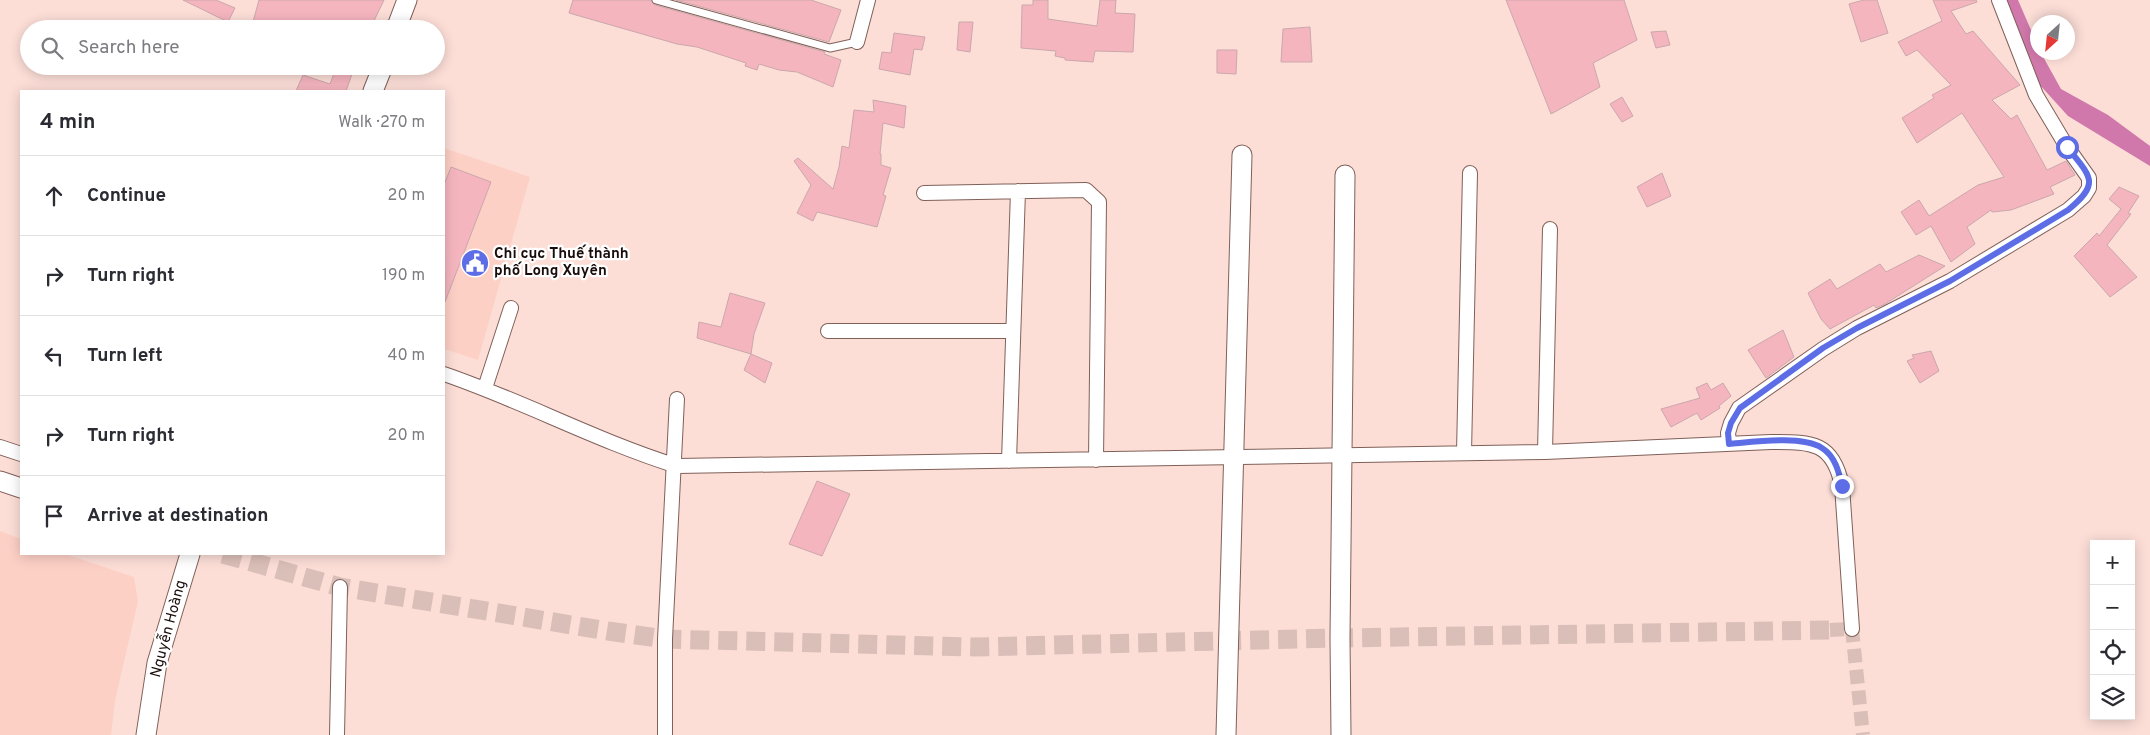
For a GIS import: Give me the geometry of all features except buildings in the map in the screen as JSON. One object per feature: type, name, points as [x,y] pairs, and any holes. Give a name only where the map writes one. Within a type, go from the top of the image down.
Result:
[{"type":"street","points":[[399,20],[407,0]]},
{"type":"street","points":[[857,42],[868,0]]},
{"type":"street","points":[[1729,444],[1728,433],[1731,423],[1740,408],[1823,348],[1857,328],[1950,281],[2068,210],[2084,196],[2089,188],[2089,178],[2067,147],[2036,95],[1999,0]]},
{"type":"street","points":[[374,90],[380,75]]},
{"type":"street","points":[[1226,735],[1242,155]]},
{"type":"street","points":[[1464,453],[1470,173]]},
{"type":"street","points":[[1341,735],[1345,176]]},
{"type":"street","points":[[924,193],[1086,190],[1099,202],[1096,460]]},
{"type":"street","points":[[1009,461],[1018,191]]},
{"type":"street","points":[[1545,452],[1550,229]]},
{"type":"street","points":[[485,388],[511,308]]},
{"type":"street","points":[[828,331],[1013,331]]},
{"type":"street","points":[[445,374],[485,388],[613,444],[674,465],[1342,457],[1545,452],[1806,442],[1822,448],[1832,457],[1839,470],[1842,486],[1852,629]]},
{"type":"street","points":[[665,735],[665,639],[677,399]]},
{"type":"street","points":[[0,447],[20,454]]},
{"type":"street","points":[[0,481],[20,488]]},
{"type":"street","name":"Nguyễn Hoàng","points":[[146,735],[157,662],[190,555]]},
{"type":"street","points":[[337,735],[340,587]]},
{"type":"lane","points":[[656,0],[830,48],[857,42]]},
{"type":"shaded area","points":[[2005,0],[2018,0],[2030,28],[2030,60],[2045,60],[2061,89],[2108,115],[2150,146],[2150,166],[2068,116],[2039,84]]},
{"type":"shaded area","name":"Chi cục Thuế thành phố Long Xuyên","points":[[445,148],[530,177],[478,360],[445,349]]},
{"type":"shaded area","points":[[0,531],[20,539],[20,555],[68,555],[134,577],[138,601],[115,701],[111,735],[0,735]]},
{"type":"tunnel","points":[[227,555],[340,587],[665,639],[975,647],[1340,638],[1830,630]]},
{"type":"tunnel","points":[[1830,630],[1852,629],[1863,735]]},
{"type":"place","name":"Chi cục Thuế thành phố Long Xuyên","points":[[475,263]]},
{"type":"route","points":[[1842,486],[1839,470],[1832,457],[1822,448],[1806,442],[1729,444],[1728,433],[1734,416],[1740,408],[1759,393],[1823,348],[1857,328],[1950,281],[2068,210],[2084,196],[2089,188],[2089,178],[2084,168],[2067,147]]}]
